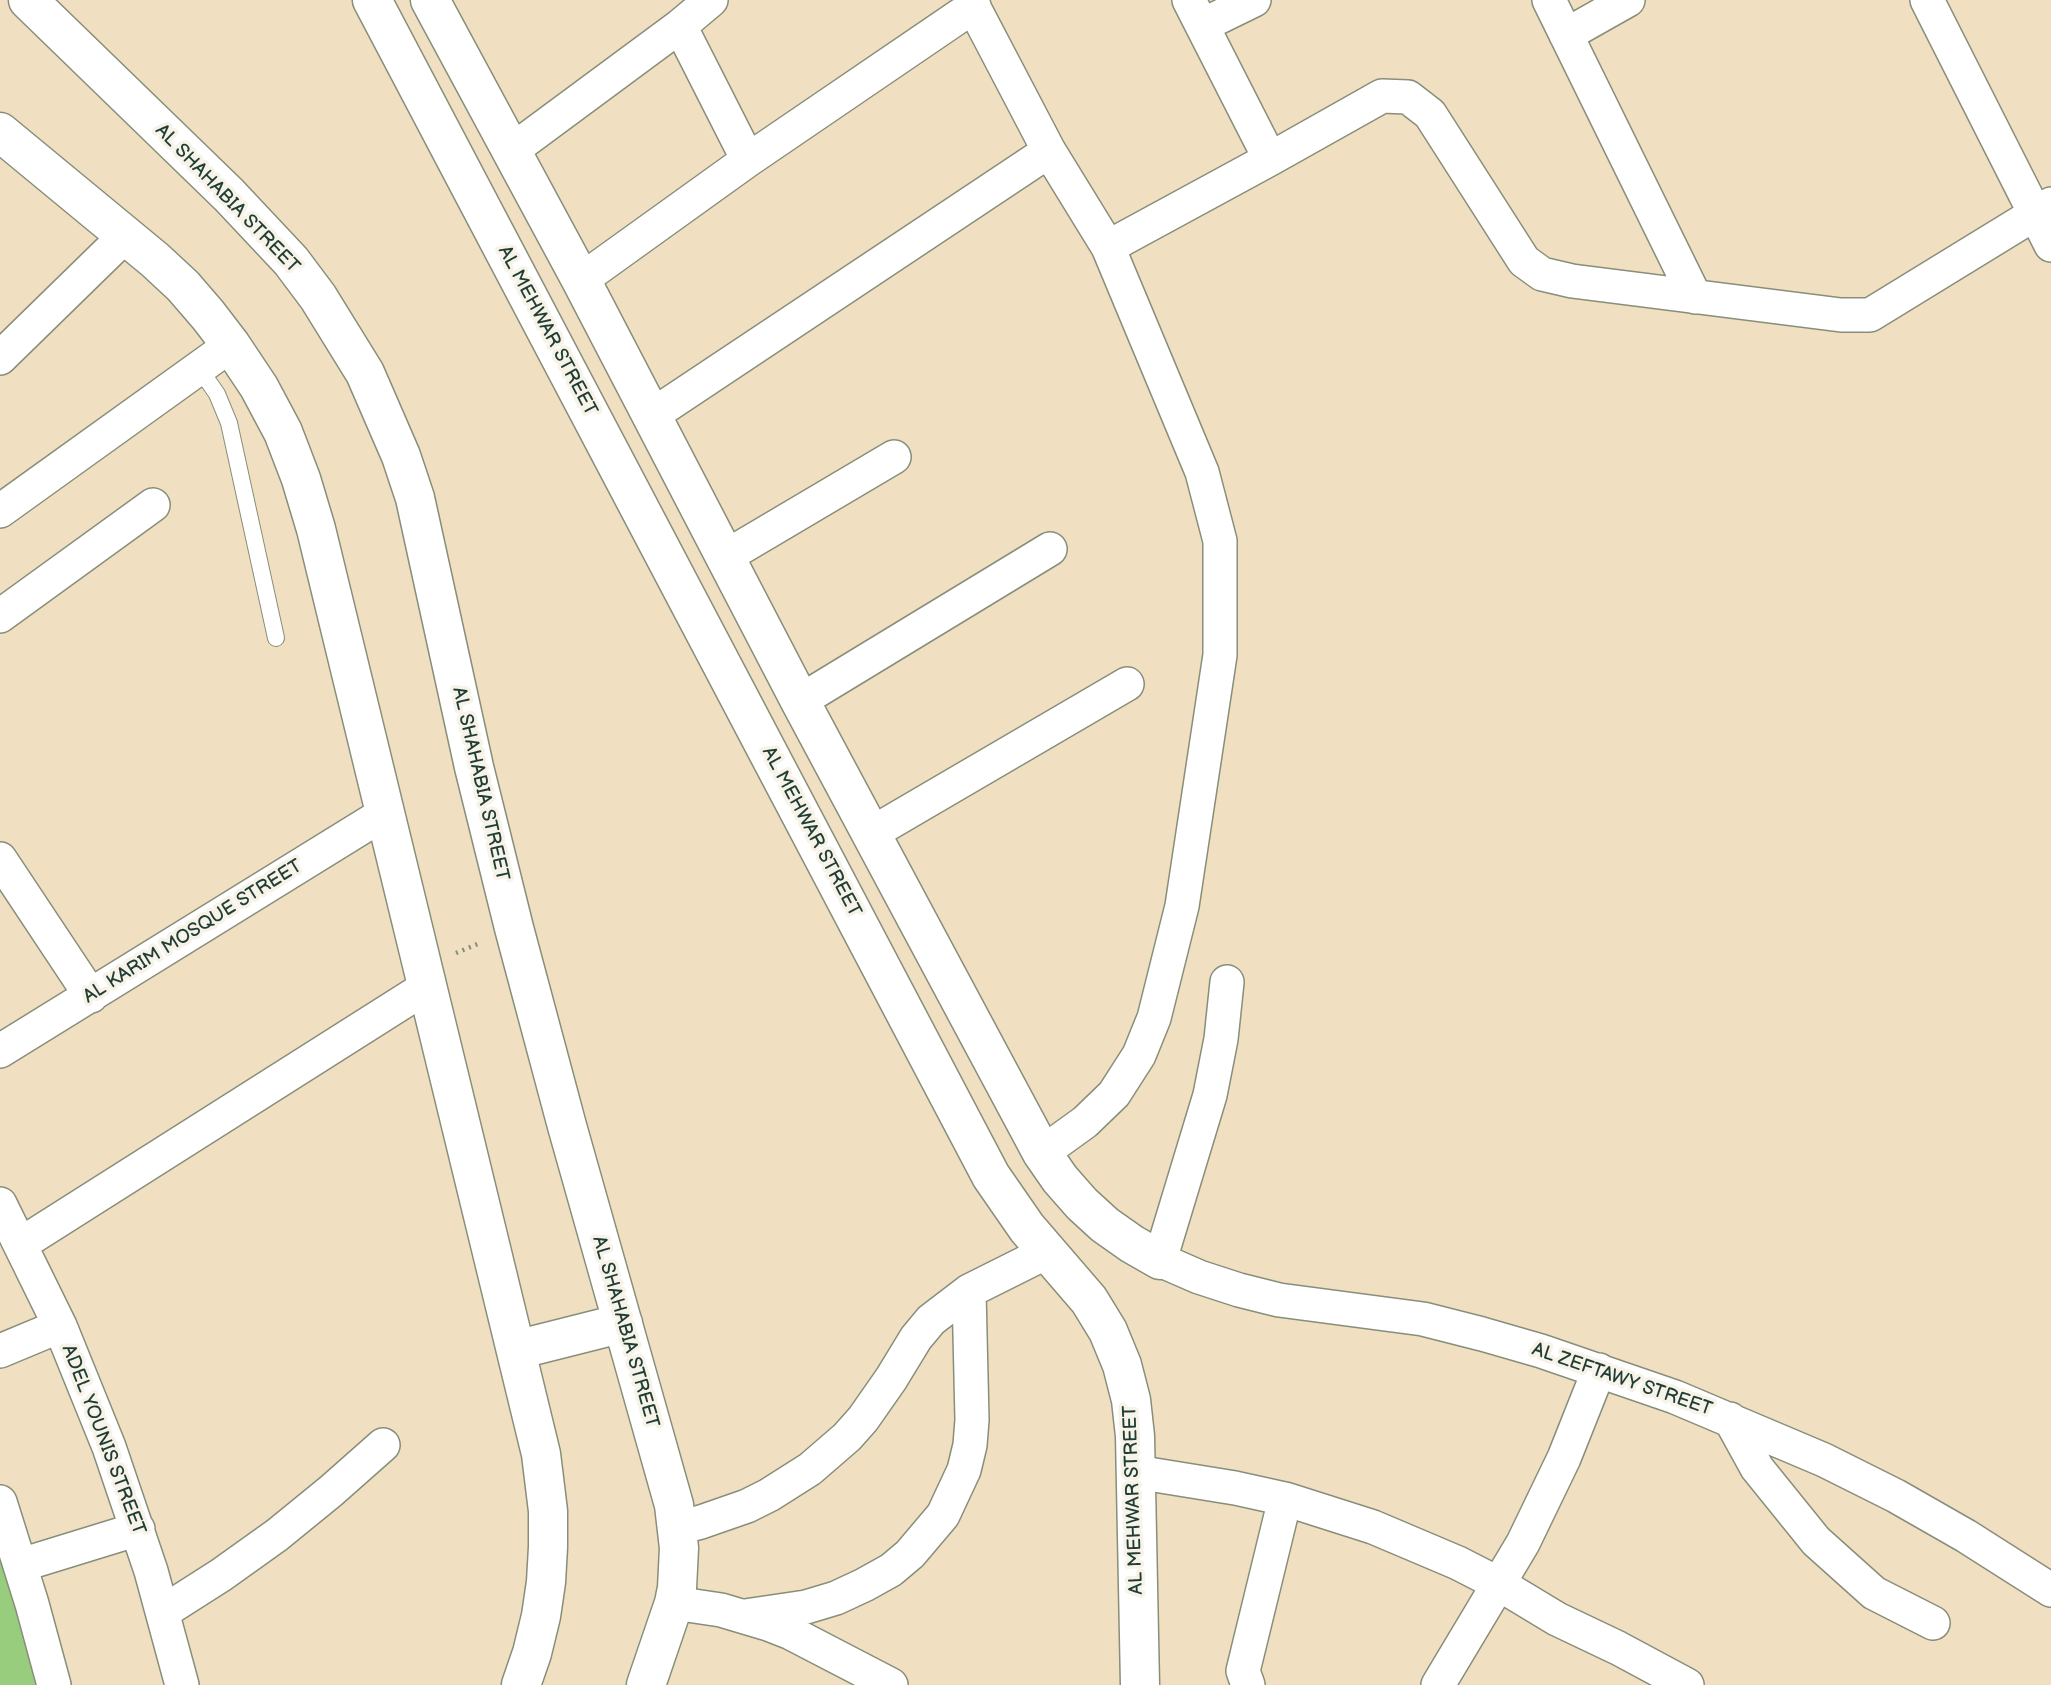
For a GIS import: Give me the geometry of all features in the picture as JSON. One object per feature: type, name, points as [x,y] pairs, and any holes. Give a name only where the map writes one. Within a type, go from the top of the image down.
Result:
[{"type":"main road","name":"AL SHAHABIA STREET","points":[[28,0],[261,227],[291,261],[318,297],[365,373],[401,456],[415,498],[474,767],[514,928],[668,1482],[678,1528],[678,1568],[674,1603],[646,1685]]},
{"type":"main road","name":"AL MEHWAR STREET","points":[[372,0],[991,1175],[1008,1202],[1047,1252],[1089,1300],[1108,1331],[1122,1365],[1131,1400],[1136,1472],[1140,1685]]},
{"type":"main road","points":[[395,43],[436,10],[1042,1153],[1082,1204],[1123,1238],[1160,1260]]},
{"type":"main road","points":[[0,132],[183,286],[231,345],[259,387],[283,432],[301,480],[316,529],[545,1476],[548,1547],[541,1616],[521,1685]]},
{"type":"main road","points":[[829,866],[874,837]]},
{"type":"main road","points":[[516,1350],[623,1323]]},
{"type":"street","points":[[511,151],[711,0]]},
{"type":"street","points":[[1254,0],[1196,13],[1270,159]]},
{"type":"street","points":[[1549,0],[1695,297]]},
{"type":"street","points":[[1566,35],[1628,0]]},
{"type":"street","points":[[1927,0],[2043,208],[2051,245]]},
{"type":"street","points":[[581,280],[972,3],[1049,151],[1108,247],[1202,472],[1220,541],[1220,655],[1182,906],[1154,1018],[1139,1055],[1114,1094],[1085,1122],[1042,1153]]},
{"type":"street","points":[[680,26],[748,160]]},
{"type":"street","points":[[1108,247],[1382,96],[1408,97],[1430,114],[1524,261],[1542,274],[1572,281],[1841,315],[1870,314],[1892,303],[2043,208]]},
{"type":"street","points":[[651,416],[1049,151]]},
{"type":"street","points":[[0,358],[126,236]]},
{"type":"street","points":[[0,511],[231,345]]},
{"type":"street","points":[[725,557],[894,457]]},
{"type":"street","points":[[0,616],[153,505]]},
{"type":"street","points":[[800,701],[1050,548]]},
{"type":"street","points":[[874,837],[1127,684]]},
{"type":"street","name":"AL KARIM MOSQUE STREET","points":[[0,1051],[385,813]]},
{"type":"street","points":[[0,859],[91,996]]},
{"type":"street","points":[[21,1244],[425,976]]},
{"type":"street","points":[[1160,1260],[1210,1095],[1221,1039],[1227,982]]},
{"type":"street","name":"ADEL YOUNIS STREET","points":[[0,1204],[60,1326],[109,1447],[138,1529],[182,1685]]},
{"type":"street","points":[[678,1528],[747,1506],[810,1469],[863,1419],[916,1338],[931,1320],[969,1291],[1047,1252]]},
{"type":"street","name":"AL ZEFTAWY STREET","points":[[1160,1260],[1199,1277],[1279,1300],[1423,1320],[1494,1337],[1675,1397],[1824,1460],[1896,1496],[2051,1590]]},
{"type":"street","points":[[745,1616],[806,1606],[836,1598],[864,1585],[891,1570],[911,1554],[943,1515],[964,1470],[970,1445],[972,1420],[969,1291]]},
{"type":"street","points":[[0,1351],[60,1326]]},
{"type":"street","points":[[1438,1685],[1522,1543],[1564,1458],[1599,1370]]},
{"type":"street","points":[[1730,1419],[1758,1468],[1816,1541],[1874,1593],[1933,1623]]},
{"type":"street","points":[[163,1612],[277,1535],[383,1445]]},
{"type":"street","points":[[1136,1472],[1285,1499],[1373,1527],[1458,1563],[1557,1619],[1687,1685]]},
{"type":"street","points":[[1248,1685],[1243,1671],[1285,1499]]},
{"type":"street","points":[[0,1502],[54,1685]]},
{"type":"street","points":[[20,1565],[138,1529]]},
{"type":"street","points":[[674,1603],[745,1616],[791,1633],[891,1685]]},
{"type":"lane","points":[[200,368],[217,394],[232,434],[276,638]]},
{"type":"path","points":[[425,976],[514,928]]},
{"type":"green space","points":[[0,1531],[43,1685],[0,1685]]}]
